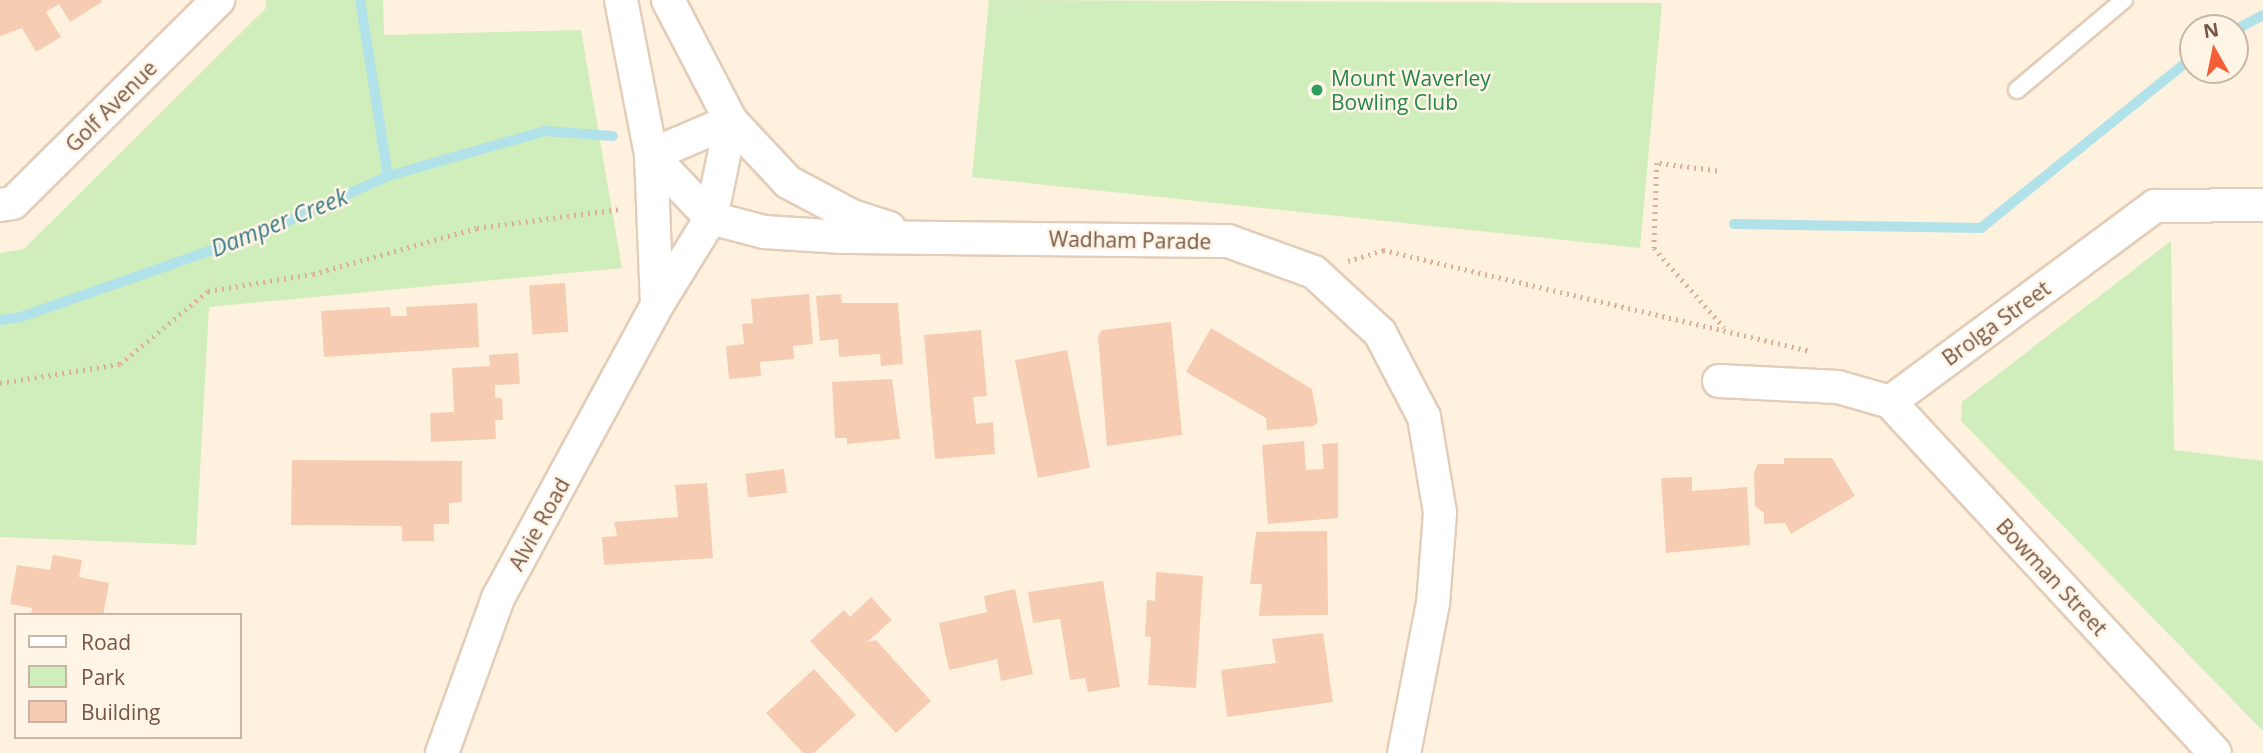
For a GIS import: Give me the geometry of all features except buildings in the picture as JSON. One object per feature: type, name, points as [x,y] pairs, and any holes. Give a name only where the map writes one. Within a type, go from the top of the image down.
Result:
[{"type":"street","name":"Golf Avenue","points":[[0,205],[13,202],[218,0]]},
{"type":"street","name":"Alvie Road","points":[[621,0],[651,155],[656,208],[657,305]]},
{"type":"street","points":[[668,0],[731,121],[651,155],[711,218]]},
{"type":"street","name":"Alvie Road","points":[[442,753],[498,598],[657,305],[711,218],[731,121]]},
{"type":"street","name":"Wadham Parade","points":[[731,121],[788,182],[852,216],[921,237]]},
{"type":"street","name":"Brolga Street","points":[[1890,402],[2155,206],[2263,205]]},
{"type":"street","name":"Wadham Parade","points":[[711,218],[764,232],[1228,241],[1314,272],[1380,333],[1424,417],[1440,513],[1433,603],[1404,753]]},
{"type":"street","points":[[1719,381],[1838,387],[1890,402]]},
{"type":"street","name":"Bowman Street","points":[[1890,402],[2214,753]]},
{"type":"lane","points":[[2017,90],[2124,0]]},
{"type":"path","points":[[1717,171],[1657,163],[1654,248],[1725,328]]},
{"type":"path","points":[[0,383],[120,364],[208,291],[313,274],[477,229],[656,208]]},
{"type":"path","points":[[1314,272],[1383,250],[1725,328],[1815,353]]},
{"type":"green space","points":[[266,0],[383,0],[384,35],[581,30],[622,268],[209,307],[196,545],[0,537],[0,253],[24,249],[266,8]]},
{"type":"green space","name":"Mount Waverley Bowling Club","points":[[989,0],[1662,3],[1640,248],[972,177]]},
{"type":"green space","points":[[2171,241],[2174,450],[2263,461],[2263,731],[1961,421],[1962,402]]},
{"type":"waterway","name":"Damper Creek","points":[[0,320],[21,317],[266,231],[388,176],[360,0]]},
{"type":"waterway","points":[[2249,22],[2263,15]]},
{"type":"waterway","points":[[1734,224],[1981,228],[2179,68]]},
{"type":"waterway","points":[[388,176],[545,131],[613,136]]},
{"type":"place","name":"Mount Waverley Bowling Club","points":[[1317,90]]}]
